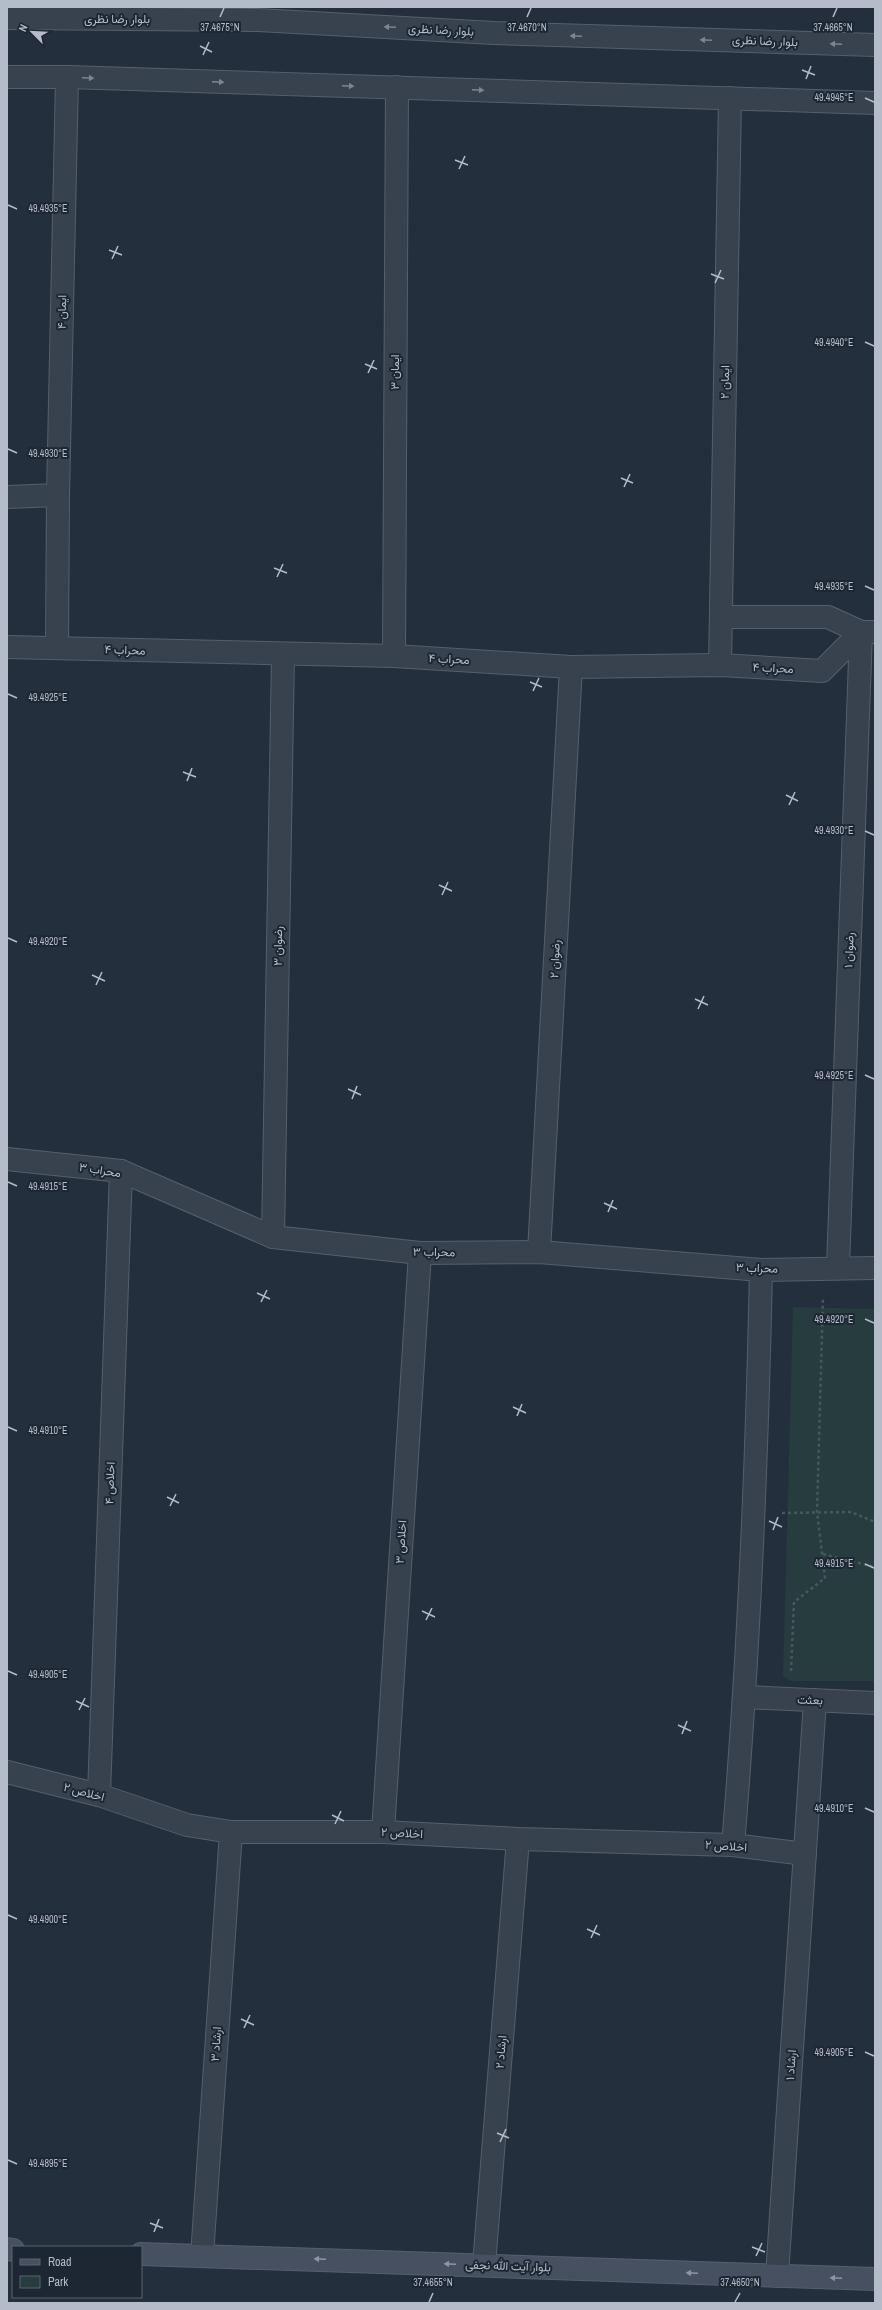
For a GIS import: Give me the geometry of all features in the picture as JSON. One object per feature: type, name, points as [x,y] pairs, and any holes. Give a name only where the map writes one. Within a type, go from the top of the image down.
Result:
[{"type":"main road","name":"بلوار آیت الله نجفی","points":[[142,2254],[875,2279]]},
{"type":"street","name":"بلوار رضا نظری","points":[[7,18],[258,20],[494,33],[875,45]]},
{"type":"street","points":[[7,77],[66,77],[875,103]]},
{"type":"street","name":"ایمان ۴","points":[[57,648],[58,495],[66,77]]},
{"type":"street","name":"ایمان ۳","points":[[394,656],[397,87]]},
{"type":"street","name":"ایمان ۲","points":[[720,666],[730,98]]},
{"type":"street","points":[[7,497],[58,495]]},
{"type":"street","points":[[721,617],[828,618],[868,632]]},
{"type":"street","name":"محراب ۴","points":[[7,647],[394,656],[571,667],[720,666],[822,671],[868,632]]},
{"type":"street","name":"رضوان ۱","points":[[830,1267],[868,632]]},
{"type":"street","name":"رضوان ۳","points":[[273,1237],[283,654]]},
{"type":"street","name":"رضوان ۲","points":[[539,1252],[571,667]]},
{"type":"street","name":"محراب ۳","points":[[7,1158],[121,1171],[273,1237],[420,1253],[539,1252],[760,1270],[830,1267],[875,1268]]},
{"type":"street","name":"اخلاص ۴","points":[[99,1796],[121,1171]]},
{"type":"street","name":"اخلاص ۳","points":[[383,1832],[420,1253]]},
{"type":"street","points":[[733,1845],[745,1697],[753,1516],[760,1270]]},
{"type":"street","name":"بعثت","points":[[745,1697],[875,1703]]},
{"type":"street","name":"ارشاد ۱","points":[[776,2276],[815,1700]]},
{"type":"street","name":"اخلاص ۲","points":[[7,1772],[99,1796],[187,1825],[230,1832],[383,1832],[518,1839],[733,1845],[805,1854]]},
{"type":"street","name":"ارشاد ۳","points":[[202,2256],[230,1832]]},
{"type":"street","name":"ارشاد ۲","points":[[484,2265],[518,1839]]},
{"type":"path","points":[[786,1699],[791,1681],[794,1602],[826,1578],[817,1512],[830,1267]]},
{"type":"path","points":[[753,1516],[817,1512],[851,1512],[875,1522]]},
{"type":"path","points":[[823,1554],[871,1566],[875,1570]]},
{"type":"green space","points":[[793,1307],[875,1309],[875,1681],[791,1681],[783,1676]]}]
